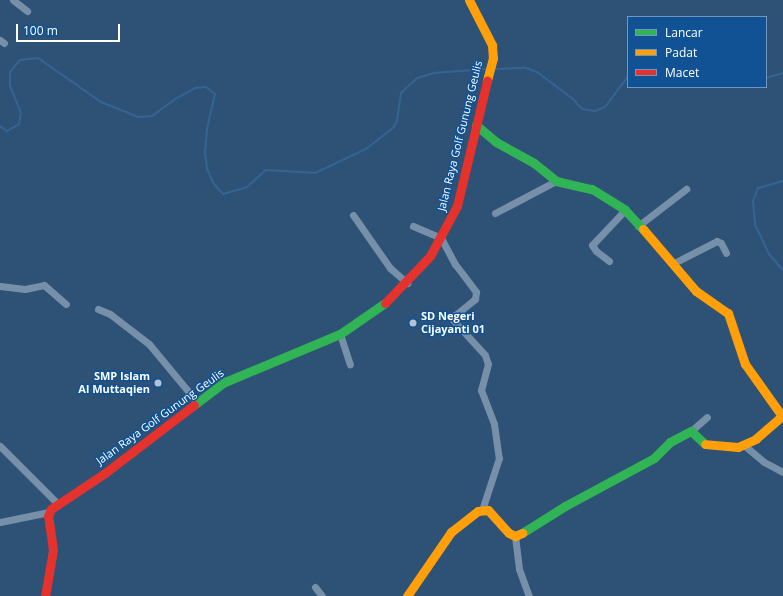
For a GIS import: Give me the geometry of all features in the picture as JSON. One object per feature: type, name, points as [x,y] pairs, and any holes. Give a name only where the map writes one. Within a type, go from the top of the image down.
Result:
[{"type":"street","points":[[13,0],[27,11]]},
{"type":"street","name":"Jalan Raya Golf Gunung Geulis","points":[[50,512],[58,504],[105,473],[197,402],[244,372],[340,334],[381,307],[407,283],[441,238],[457,206],[486,81],[493,58],[492,45],[468,0]]},
{"type":"street","points":[[476,125],[496,142],[534,163],[556,181],[568,186],[592,188],[625,210],[638,226],[674,263],[696,291],[728,313],[732,319],[746,364],[782,416],[746,446]]},
{"type":"street","points":[[495,213],[556,181]]},
{"type":"street","points":[[638,226],[686,189]]},
{"type":"street","points":[[609,261],[596,251],[592,244],[625,210]]},
{"type":"street","points":[[353,215],[390,268],[407,283]]},
{"type":"street","points":[[413,226],[441,238],[455,264],[476,292],[471,303],[455,315],[454,322],[485,355],[488,364],[481,390],[494,424],[499,458],[482,510]]},
{"type":"street","points":[[674,263],[717,241],[721,243],[726,253]]},
{"type":"street","points":[[0,286],[25,289],[45,285],[66,304]]},
{"type":"street","points":[[98,309],[110,314],[149,344],[197,402]]},
{"type":"street","points":[[340,334],[350,364]]},
{"type":"street","points":[[515,536],[565,506],[654,458],[670,442],[691,431],[707,417]]},
{"type":"street","points":[[691,431],[706,445],[746,446],[764,462],[783,472]]},
{"type":"street","points":[[0,446],[58,504]]},
{"type":"street","points":[[407,596],[451,532],[470,516],[482,510],[488,510],[515,536],[519,569],[529,596]]},
{"type":"street","points":[[0,522],[50,512],[53,550],[45,596]]},
{"type":"street","points":[[315,587],[322,596]]},
{"type":"waterway","points":[[0,126],[7,131],[19,124],[21,113],[10,86],[10,72],[20,60],[38,58],[101,102],[138,117],[152,116],[177,98],[195,88],[206,87],[215,94],[207,130],[205,152],[207,169],[214,184],[223,194],[247,187],[266,170],[315,173],[366,149],[393,128],[397,121],[401,93],[417,78],[434,73],[487,69]]},
{"type":"waterway","points":[[493,69],[526,68],[537,72],[573,99],[582,109],[595,111],[605,107],[627,78]]},
{"type":"waterway","points":[[767,78],[783,73]]},
{"type":"waterway","points":[[783,181],[758,188],[753,201],[755,225],[769,254],[783,270]]},
{"type":"traffic: fast","points":[[476,125],[496,142],[534,163],[556,181],[592,189],[625,210],[643,229]]},
{"type":"traffic: fast","points":[[194,405],[225,382],[340,334],[385,303]]},
{"type":"traffic: fast","points":[[522,533],[565,506],[654,458],[670,442],[691,431],[705,444]]},
{"type":"traffic: slow","points":[[469,0],[492,45],[493,58],[487,81]]},
{"type":"traffic: slow","points":[[643,229],[696,291],[728,313],[745,364],[782,416],[756,439],[738,447],[705,444]]},
{"type":"traffic: slow","points":[[407,596],[451,532],[478,511],[488,510],[509,533],[515,536],[522,533]]},
{"type":"traffic: jam","points":[[385,303],[430,256],[457,206],[487,81]]},
{"type":"traffic: jam","points":[[45,596],[53,550],[48,516],[51,509],[105,473],[194,405]]},
{"type":"place","name":"SD Negeri Cijayanti 01","points":[[413,323]]},
{"type":"place","name":"SMP Islam Al Muttaqien","points":[[158,383]]}]
